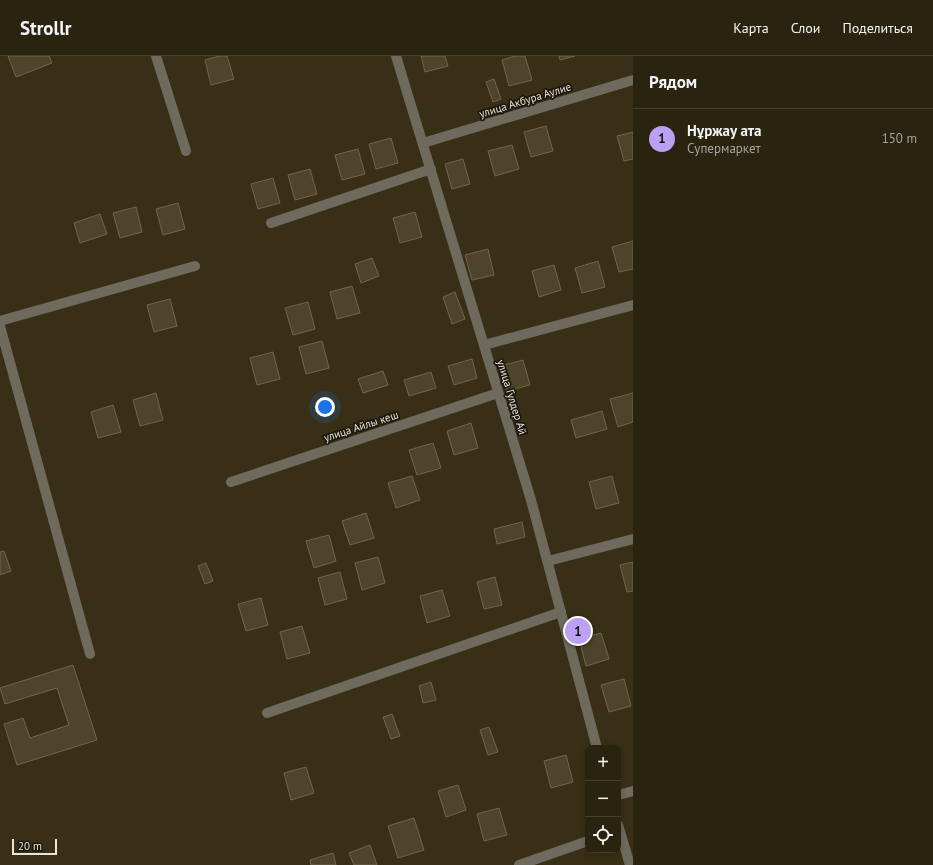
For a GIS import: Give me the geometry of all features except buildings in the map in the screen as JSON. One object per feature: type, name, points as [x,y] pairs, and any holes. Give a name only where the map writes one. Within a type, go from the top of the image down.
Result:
[{"type":"street","points":[[156,56],[186,151]]},
{"type":"street","name":"улица Гулдер Ай","points":[[396,56],[531,500],[596,745]]},
{"type":"street","name":"улица Акбура Аулие","points":[[423,143],[633,80]]},
{"type":"street","points":[[271,223],[431,169]]},
{"type":"street","points":[[0,321],[195,266]]},
{"type":"street","points":[[484,345],[633,305]]},
{"type":"street","points":[[0,326],[90,654]]},
{"type":"street","name":"улица Айлы кеш","points":[[231,482],[498,393]]},
{"type":"street","points":[[548,561],[633,539]]},
{"type":"street","points":[[267,713],[562,612]]},
{"type":"street","points":[[621,794],[633,791]]},
{"type":"street","points":[[621,837],[630,865]]},
{"type":"street","points":[[519,865],[585,842]]},
{"type":"place","name":"Нұржау ата","points":[[578,631]]}]
